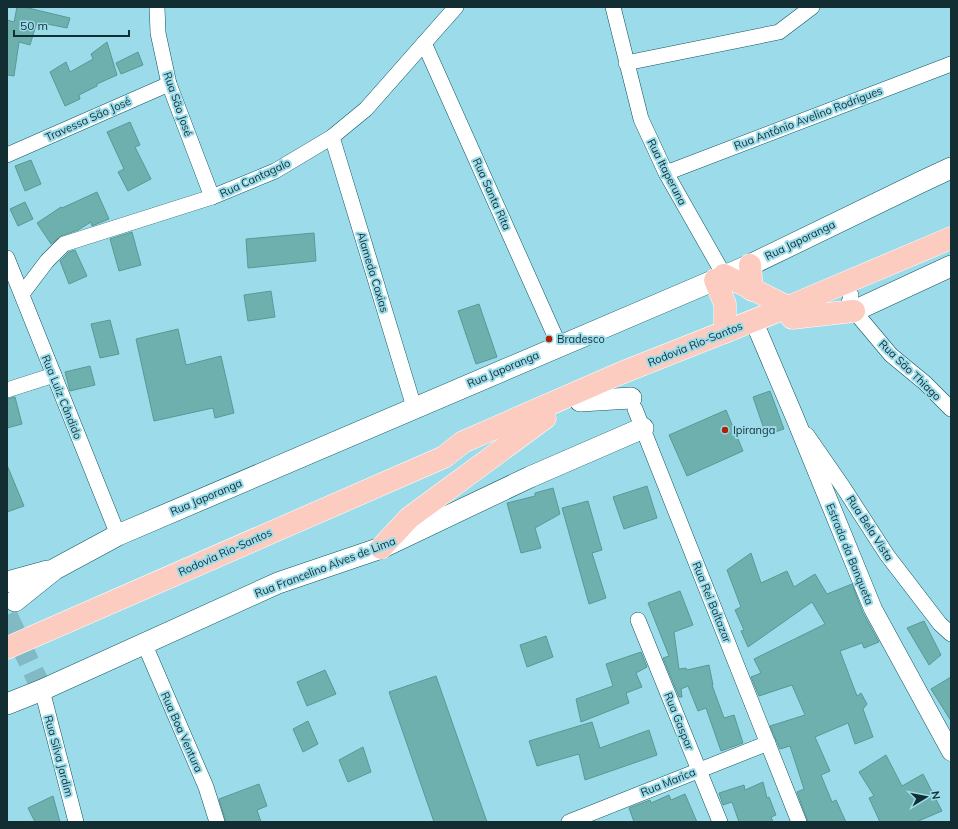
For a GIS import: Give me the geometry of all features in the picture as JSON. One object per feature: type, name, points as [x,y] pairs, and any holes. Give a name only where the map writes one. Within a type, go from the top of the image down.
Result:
[{"type":"highway","name":"Rodovia Rio-Santos","points":[[7,648],[444,457],[463,442],[621,374],[725,332],[790,313],[951,238]]},
{"type":"highway","points":[[720,278],[752,290],[790,313],[852,303],[951,251]]},
{"type":"highway","points":[[750,264],[752,290]]},
{"type":"highway","points":[[720,278],[725,304],[725,332]]},
{"type":"highway","name":"Rodovia Rio-Santos","points":[[444,457],[464,456],[580,401],[634,405],[762,340],[790,313]]},
{"type":"highway","points":[[381,548],[410,518],[545,418]]},
{"type":"main road","name":"Rua Japoranga","points":[[10,600],[55,569],[118,535],[559,345],[720,278],[951,168]]},
{"type":"main road","points":[[852,303],[951,266]]},
{"type":"main road","name":"Rua Francelino Alves de Lima","points":[[7,704],[42,690],[278,584],[381,548],[530,477],[634,405]]},
{"type":"main road","name":"Rua Japoranga","points":[[7,582],[55,569]]},
{"type":"street","name":"Rua São José","points":[[157,7],[158,33],[168,84],[212,198]]},
{"type":"street","name":"Rua Cantagalo","points":[[22,294],[47,261],[64,244],[212,198],[274,171],[332,138],[366,109],[456,7]]},
{"type":"street","name":"Rua Itaperuna","points":[[613,7],[641,119],[666,173],[720,278]]},
{"type":"street","points":[[626,63],[779,32],[801,17],[812,7]]},
{"type":"street","name":"Rua Santa Rita","points":[[424,43],[559,345]]},
{"type":"street","name":"Rua Antônio Avelino Rodrigues","points":[[666,173],[951,64]]},
{"type":"street","name":"Travessa São José","points":[[7,154],[168,84]]},
{"type":"street","name":"Alameda Caxias","points":[[332,138],[414,407]]},
{"type":"street","name":"Rua Luiz Cândido","points":[[7,258],[118,535]]},
{"type":"street","name":"Rua São Thiago","points":[[852,303],[892,355],[925,383],[951,409]]},
{"type":"street","name":"Estrada da Banqueta","points":[[762,340],[873,609],[951,752]]},
{"type":"street","points":[[7,390],[54,375]]},
{"type":"street","name":"Rua Rei Baltazar","points":[[634,405],[798,822]]},
{"type":"street","name":"Rua Bela Vista","points":[[795,418],[843,486],[887,555],[940,624],[951,634]]},
{"type":"street","name":"Rua Gaspar","points":[[638,620],[720,822]]},
{"type":"street","name":"Rua Boa Ventura","points":[[144,643],[206,787],[218,822]]},
{"type":"street","name":"Rua Silva Jardim","points":[[42,690],[76,822]]},
{"type":"street","name":"Rua Marica","points":[[569,822],[768,743]]},
{"type":"building","points":[[17,7],[24,7],[70,18],[67,28],[37,22],[30,45],[19,42],[14,76],[7,75],[7,20],[14,22]]},
{"type":"building","points":[[107,42],[117,75],[97,84],[97,86],[79,95],[80,99],[65,106],[50,72],[66,62],[70,72],[93,59],[91,54]]},
{"type":"building","points":[[138,52],[143,65],[121,74],[116,63]]},
{"type":"building","points":[[130,122],[140,145],[135,147],[151,179],[128,191],[118,172],[124,169],[107,132]]},
{"type":"building","points":[[31,160],[41,184],[25,191],[15,166]]},
{"type":"building","points":[[97,192],[109,219],[92,226],[91,222],[78,230],[61,236],[51,244],[37,223],[61,207],[62,208]]},
{"type":"building","points":[[25,202],[33,219],[18,226],[10,209]]},
{"type":"building","points":[[132,232],[141,265],[119,271],[110,239]]},
{"type":"building","points":[[314,233],[316,261],[248,268],[246,239]]},
{"type":"building","points":[[75,250],[87,276],[69,284],[60,261],[69,252]]},
{"type":"building","points":[[271,291],[275,317],[248,321],[244,295]]},
{"type":"building","points":[[479,304],[497,357],[476,364],[458,311]]},
{"type":"building","points":[[110,320],[119,354],[100,358],[91,324]]},
{"type":"building","points":[[178,329],[186,365],[221,356],[234,413],[215,418],[213,408],[154,421],[136,339]]},
{"type":"building","points":[[90,366],[95,385],[70,391],[65,372]]},
{"type":"building","points":[[770,391],[784,429],[766,435],[753,397]]},
{"type":"building","points":[[15,397],[22,424],[7,428],[7,399]]},
{"type":"building","points":[[726,410],[743,451],[687,476],[669,435]]},
{"type":"building","points":[[7,465],[24,506],[7,512]]},
{"type":"building","points":[[647,486],[657,518],[624,529],[613,497]]},
{"type":"building","points":[[553,488],[560,514],[535,528],[541,548],[521,553],[507,503],[535,496],[535,493]]},
{"type":"building","points":[[588,501],[602,550],[592,553],[606,598],[589,604],[562,508]]},
{"type":"building","points":[[751,553],[761,583],[787,571],[794,587],[815,574],[827,594],[852,584],[863,613],[879,642],[864,648],[862,643],[840,651],[857,696],[861,693],[867,704],[863,709],[873,737],[855,744],[848,723],[815,737],[830,771],[821,775],[832,802],[836,800],[846,822],[808,822],[797,792],[804,789],[790,746],[780,749],[770,726],[805,715],[792,685],[759,696],[751,677],[761,673],[754,659],[825,624],[812,602],[748,647],[741,631],[744,630],[735,610],[741,607],[727,570]]},
{"type":"building","points":[[680,591],[693,625],[674,632],[679,669],[686,668],[687,670],[709,665],[712,685],[724,718],[734,715],[743,743],[721,751],[706,708],[698,711],[688,686],[681,689],[682,697],[679,697],[663,658],[669,656],[648,603]]},
{"type":"building","points":[[924,621],[941,655],[929,665],[907,628]]},
{"type":"building","points":[[546,636],[553,657],[527,667],[520,645]]},
{"type":"building","points":[[641,652],[647,667],[636,673],[642,687],[626,693],[629,703],[581,722],[576,699],[613,686],[606,664]]},
{"type":"building","points":[[325,670],[336,694],[307,706],[297,682]]},
{"type":"building","points":[[436,676],[487,822],[434,822],[389,692]]},
{"type":"building","points":[[951,677],[951,721],[931,689]]},
{"type":"building","points":[[308,721],[318,744],[303,752],[293,729]]},
{"type":"building","points":[[592,722],[600,748],[649,730],[657,755],[585,780],[579,754],[537,766],[529,741]]},
{"type":"building","points":[[363,747],[371,772],[348,782],[339,760]]},
{"type":"building","points":[[886,755],[902,786],[923,774],[942,811],[916,822],[880,822],[869,798],[874,796],[859,772]]},
{"type":"building","points":[[763,782],[767,798],[769,797],[776,815],[771,817],[773,822],[739,822],[732,802],[723,805],[719,793],[744,785],[745,790]]},
{"type":"building","points":[[259,784],[267,806],[257,810],[261,822],[226,822],[219,799]]},
{"type":"building","points":[[685,794],[697,822],[634,822],[629,808],[650,800],[651,803],[669,795],[671,800]]},
{"type":"building","points":[[53,796],[60,822],[35,822],[28,808]]},
{"type":"tunnel","points":[[7,615],[42,690]]},
{"type":"place","name":"Bradesco","points":[[549,339]]},
{"type":"place","name":"Ipiranga","points":[[725,430]]}]
